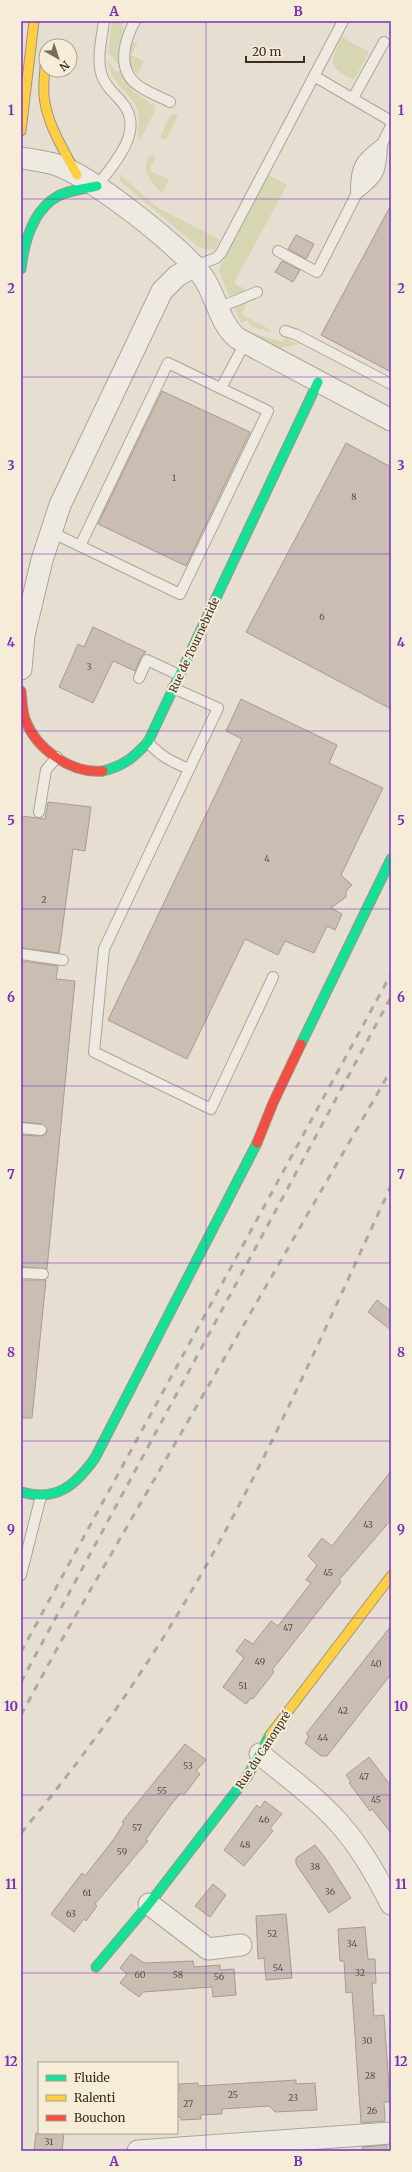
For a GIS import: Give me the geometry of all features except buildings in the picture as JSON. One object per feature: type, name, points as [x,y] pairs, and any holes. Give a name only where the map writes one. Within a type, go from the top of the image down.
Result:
[{"type":"street","points":[[21,131],[34,21]]},
{"type":"street","points":[[44,78],[44,102],[52,126],[77,175]]},
{"type":"street","points":[[21,158],[58,165],[97,186],[166,239],[195,266],[204,279],[233,335],[245,343],[391,420]]},
{"type":"street","points":[[21,269],[22,253],[36,216],[53,199],[80,189],[97,186]]},
{"type":"street","points":[[21,669],[24,635],[51,532],[65,493],[162,292],[177,276],[195,266]]},
{"type":"street","name":"Rue de Tournebride","points":[[21,691],[23,722],[39,743],[57,757],[88,772],[108,770],[131,760],[148,742],[318,382]]},
{"type":"street","points":[[21,1492],[41,1496],[56,1494],[72,1485],[94,1459],[106,1439],[254,1153],[273,1103],[391,859]]},
{"type":"street","name":"Rue du Canonpré","points":[[96,1968],[149,1904],[247,1778],[273,1730],[391,1576]]},
{"type":"street","points":[[260,1754],[339,1822],[359,1850],[391,1904]]},
{"type":"street","points":[[149,1904],[208,1948],[241,1945]]},
{"type":"street","points":[[138,2151],[391,2133]]},
{"type":"lane","points":[[97,186],[118,159],[130,133],[130,124],[126,108],[105,83],[101,75],[99,58],[104,21]]},
{"type":"lane","points":[[195,266],[216,258],[221,253],[343,21]]},
{"type":"lane","points":[[133,24],[124,52],[127,72],[134,83],[170,102]]},
{"type":"lane","points":[[356,100],[384,42]]},
{"type":"lane","points":[[314,76],[391,121]]},
{"type":"lane","points":[[278,251],[317,272],[391,126]]},
{"type":"lane","points":[[218,308],[257,292]]},
{"type":"lane","points":[[285,331],[297,335],[391,384]]},
{"type":"lane","points":[[221,388],[245,343]]},
{"type":"lane","points":[[51,532],[80,546],[180,594],[268,411],[168,363],[80,546]]},
{"type":"lane","points":[[139,678],[147,660],[179,675]]},
{"type":"lane","points":[[173,688],[218,708],[104,949],[94,1052],[211,1108],[274,977]]},
{"type":"lane","points":[[148,742],[157,754],[189,769]]},
{"type":"lane","points":[[39,812],[46,770],[57,757]]},
{"type":"lane","points":[[21,954],[63,960]]},
{"type":"lane","points":[[21,1128],[41,1130]]},
{"type":"lane","points":[[21,1272],[43,1274]]},
{"type":"lane","points":[[21,1575],[41,1496]]},
{"type":"green space","points":[[112,21],[124,21],[122,25],[124,32],[118,53],[119,66],[111,55],[108,55]]},
{"type":"green space","points":[[342,37],[369,52],[354,80],[339,71],[333,63],[333,58]]},
{"type":"green space","points":[[138,42],[131,55],[144,61],[138,74],[134,71],[130,64],[130,51],[132,43]]},
{"type":"green space","points":[[108,61],[116,71],[120,71],[133,91],[155,106],[155,111],[139,141],[139,117],[137,109],[130,97],[115,80],[109,68]]},
{"type":"green space","points":[[175,114],[178,116],[165,141],[160,137],[170,116]]},
{"type":"green space","points":[[150,156],[156,157],[149,170],[169,180],[162,193],[148,175],[146,165]]},
{"type":"green space","points":[[120,174],[155,206],[220,240],[215,249],[208,250],[197,246],[120,181]]},
{"type":"green space","points":[[269,175],[287,185],[234,283],[247,290],[229,296],[219,272],[220,267]]},
{"type":"green space","points":[[247,303],[241,314],[271,330],[270,332],[252,327],[247,320],[241,323],[234,308]]},
{"type":"green space","points":[[247,331],[282,342],[285,338],[298,344],[277,349]]},
{"type":"railway","points":[[21,1652],[391,974]]},
{"type":"railway","points":[[21,1682],[391,997]]},
{"type":"railway","points":[[21,1715],[65,1634],[391,1070]]},
{"type":"railway","points":[[21,1833],[88,1748],[130,1689],[188,1597],[244,1496],[270,1445],[391,1186]]},
{"type":"traffic: fast","points":[[21,269],[27,238],[31,228],[36,218],[49,202],[63,194],[97,186]]},
{"type":"traffic: fast","points":[[103,771],[123,764],[148,742],[318,382]]},
{"type":"traffic: fast","points":[[301,1044],[391,859]]},
{"type":"traffic: fast","points":[[21,1492],[33,1495],[45,1495],[64,1489],[80,1477],[95,1458],[257,1143]]},
{"type":"traffic: fast","points":[[96,1967],[149,1904],[247,1777],[270,1735]]},
{"type":"traffic: slow","points":[[21,131],[34,21]]},
{"type":"traffic: slow","points":[[45,78],[44,96],[52,127],[77,175]]},
{"type":"traffic: slow","points":[[270,1735],[391,1576]]},
{"type":"traffic: jam","points":[[21,691],[25,719],[30,730],[46,749],[67,764],[91,771],[103,771]]},
{"type":"traffic: jam","points":[[257,1143],[273,1103],[301,1044]]}]
